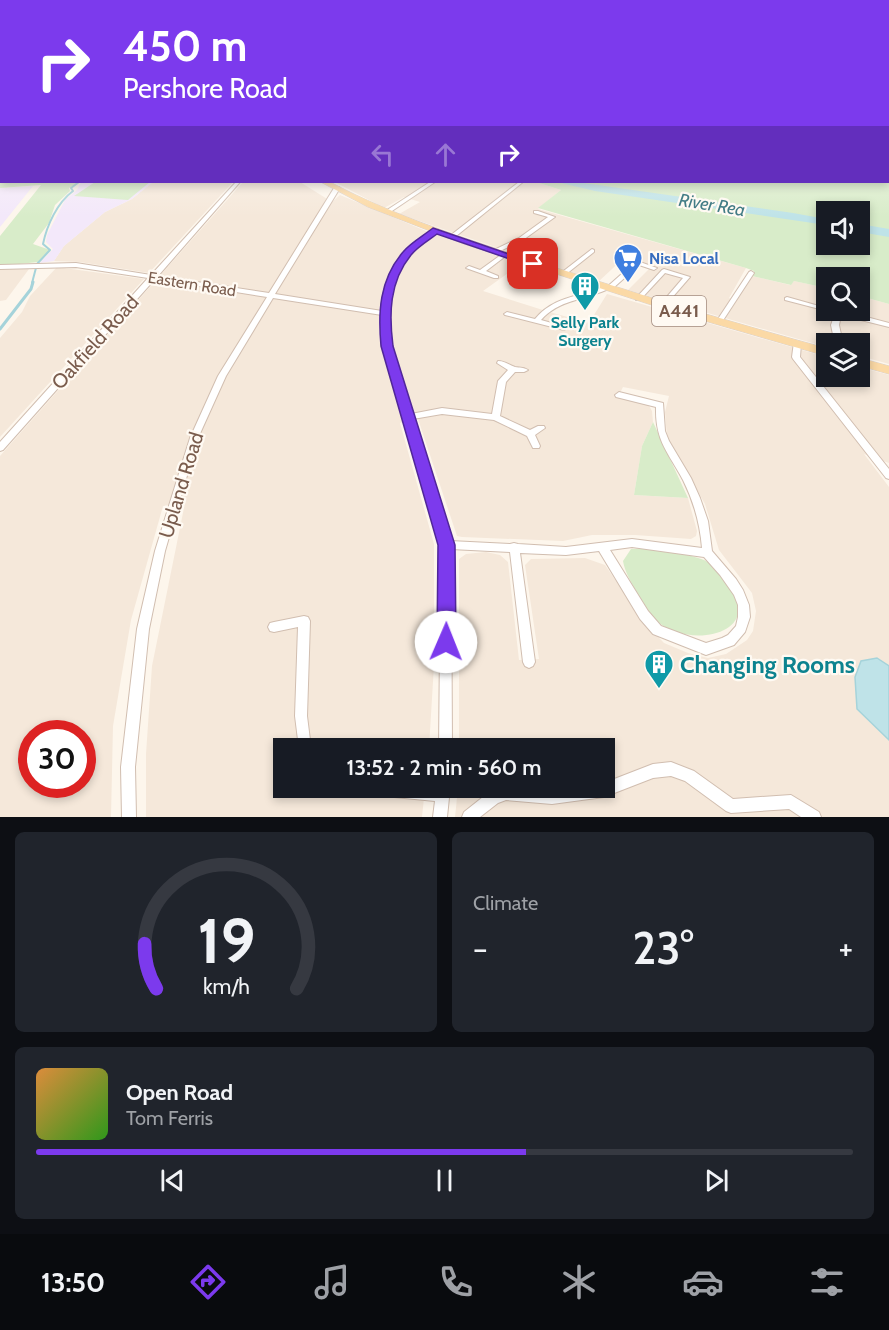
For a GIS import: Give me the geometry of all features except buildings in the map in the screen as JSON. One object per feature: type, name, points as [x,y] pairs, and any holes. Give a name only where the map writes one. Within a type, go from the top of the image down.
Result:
[{"type":"main road","name":"A441","points":[[328,183],[387,212],[501,253],[638,299],[816,349]]},
{"type":"main road","points":[[870,365],[889,370]]},
{"type":"street","name":"Oakfield Road","points":[[0,448],[237,183]]},
{"type":"street","points":[[387,212],[431,183]]},
{"type":"street","points":[[453,236],[519,183]]},
{"type":"street","name":"Upland Road","points":[[129,817],[128,767],[143,629],[160,551],[194,438],[222,376],[337,188]]},
{"type":"street","points":[[481,272],[501,253],[552,217],[536,212]]},
{"type":"street","points":[[436,230],[406,253],[387,291],[384,314],[387,346],[446,545],[445,738]]},
{"type":"street","points":[[563,274],[592,250]]},
{"type":"street","points":[[623,258],[654,268]]},
{"type":"street","points":[[538,320],[556,303],[589,296],[607,288],[638,263]]},
{"type":"street","name":"Eastern Road","points":[[0,267],[42,264],[76,266],[384,314]]},
{"type":"street","points":[[469,268],[496,277]]},
{"type":"street","points":[[638,299],[664,271],[687,278],[662,306]]},
{"type":"street","points":[[719,322],[751,273]]},
{"type":"street","points":[[787,299],[816,307]]},
{"type":"street","points":[[507,314],[564,328]]},
{"type":"street","points":[[870,320],[889,325]]},
{"type":"street","points":[[797,344],[796,357],[885,467],[889,476]]},
{"type":"street","points":[[501,363],[513,369],[524,370]]},
{"type":"street","points":[[496,417],[500,402],[500,389],[513,369]]},
{"type":"street","points":[[619,395],[660,405],[660,434],[692,488],[706,528],[707,553]]},
{"type":"street","points":[[408,417],[442,411],[496,417],[530,434],[536,446]]},
{"type":"street","points":[[530,434],[541,428]]},
{"type":"street","points":[[446,545],[514,547],[543,551],[603,548],[632,543],[707,553],[735,582],[745,607],[743,626],[730,640],[706,650],[657,630],[644,615],[603,548]]},
{"type":"street","points":[[514,547],[529,662]]},
{"type":"street","points":[[274,627],[304,621],[301,716],[304,738]]},
{"type":"street","points":[[470,817],[493,798],[506,793],[552,797],[604,790],[653,771],[671,770],[689,776],[731,806],[791,802],[814,817]]},
{"type":"street","points":[[440,817],[441,798]]},
{"type":"shaded area","points":[[80,183],[152,183],[132,199],[105,212],[64,246],[54,261],[40,263],[53,249],[46,242],[47,235],[65,200],[77,190]]},
{"type":"shaded area","points":[[152,183],[232,183],[149,273],[80,262],[54,261],[64,246],[105,212],[132,199]]},
{"type":"shaded area","points":[[242,183],[302,183],[332,202],[340,195],[426,231],[521,264],[483,291],[546,311],[589,323],[607,294],[816,354],[816,387],[870,387],[870,370],[889,375],[889,463],[864,454],[889,487],[889,817],[455,817],[457,798],[615,798],[615,738],[459,738],[459,559],[466,554],[486,552],[500,555],[508,562],[519,660],[539,659],[525,565],[531,559],[585,558],[605,565],[645,623],[664,643],[688,653],[708,658],[726,654],[747,640],[753,631],[756,611],[752,593],[719,550],[705,504],[667,437],[665,412],[669,396],[623,387],[618,397],[648,404],[652,411],[653,422],[642,446],[634,495],[688,498],[697,531],[696,536],[691,539],[592,535],[563,541],[457,536],[418,419],[400,423],[434,544],[434,665],[430,738],[273,738],[273,798],[424,798],[422,817],[146,817],[146,754],[152,666],[185,503],[163,506],[131,620],[113,726],[111,817],[0,817],[0,456]]},
{"type":"shaded area","points":[[337,183],[539,183],[561,190],[538,209],[746,268],[729,298],[736,301],[752,276],[790,285],[794,281],[816,286],[816,321],[870,321],[870,299],[889,304],[889,364],[870,359],[870,333],[816,333],[816,344],[628,290],[653,265],[625,257],[598,282],[399,214],[420,202],[404,197],[384,208]]},
{"type":"shaded area","points":[[33,186],[0,227],[0,188]]},
{"type":"shaded area","points":[[32,265],[6,300],[0,301],[0,267]]},
{"type":"shaded area","points":[[57,267],[144,279],[0,437],[0,338],[22,312],[30,296]]},
{"type":"green space","points":[[0,183],[78,183],[69,188],[70,191],[55,205],[49,223],[33,244],[50,250],[38,262],[0,266],[0,236],[41,185],[0,188]]},
{"type":"green space","points":[[94,183],[149,183],[128,200],[74,196]]},
{"type":"green space","points":[[539,183],[889,183],[889,304],[870,299],[870,267],[816,267],[816,286],[794,281],[791,285],[752,276],[754,271],[746,268],[538,208],[561,190]]},
{"type":"green space","points":[[653,422],[688,498],[634,495],[642,446]]},
{"type":"green space","points":[[655,548],[698,558],[715,568],[738,602],[737,616],[730,626],[718,632],[687,635],[671,630],[657,621],[631,582],[623,561],[631,549]]},
{"type":"water","points":[[877,658],[889,666],[889,740],[857,709],[855,677],[861,661]]},
{"type":"waterway","points":[[32,283],[37,264],[50,250],[43,244],[50,222],[62,202],[73,191],[71,188],[78,183]]},
{"type":"waterway","name":"River Rea","points":[[568,183],[816,220]]},
{"type":"waterway","name":"River Rea","points":[[870,230],[889,233]]},
{"type":"waterway","points":[[0,329],[31,289],[33,282]]},
{"type":"place","name":"Nisa Local","points":[[628,284]]},
{"type":"place","name":"Selly Park Surgery","points":[[585,312]]},
{"type":"place","name":"Changing Rooms","points":[[659,690]]},
{"type":"route","points":[[446,642],[446,545],[387,346],[384,314],[387,291],[406,253],[436,230],[533,264]]}]
